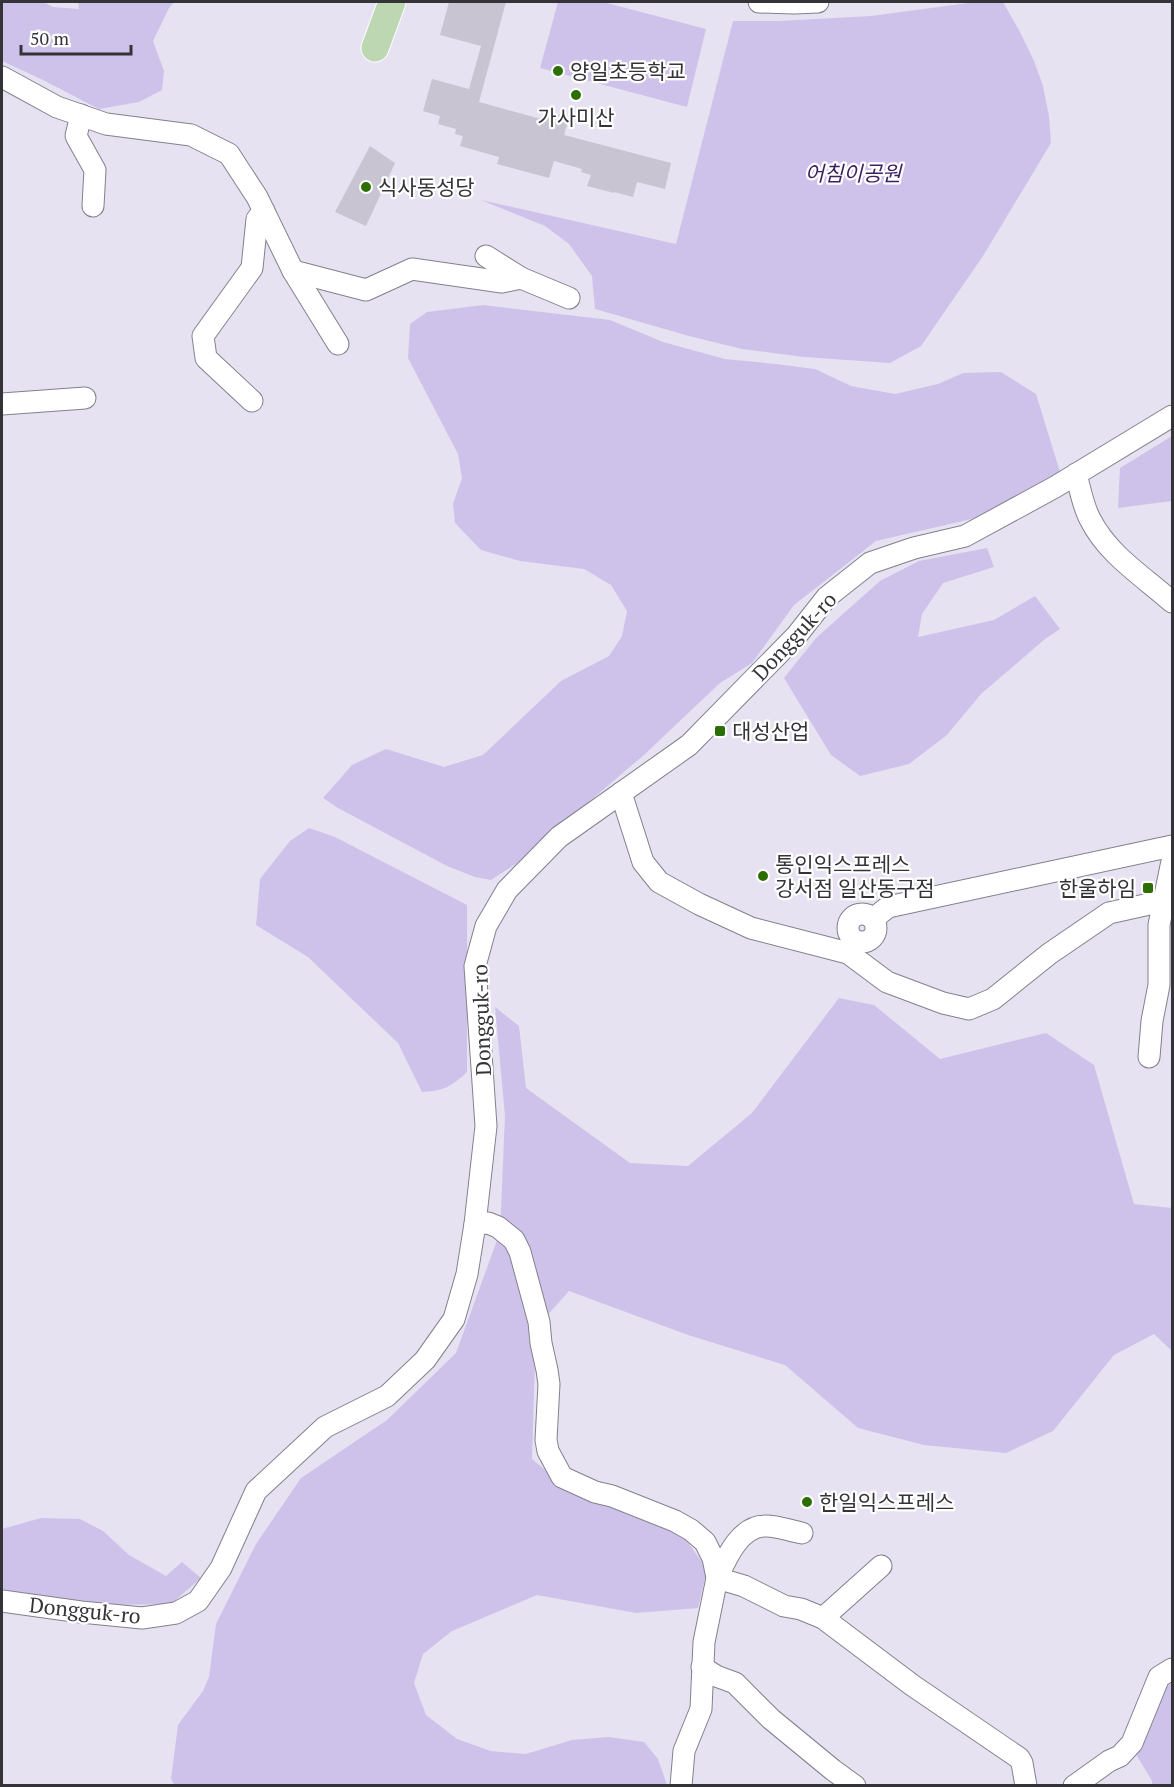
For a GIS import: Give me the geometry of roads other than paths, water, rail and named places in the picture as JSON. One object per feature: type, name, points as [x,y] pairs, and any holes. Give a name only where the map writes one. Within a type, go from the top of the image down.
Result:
[{"type":"main road","points":[[375,48],[392,2]]},
{"type":"street","points":[[759,2],[818,2]]},
{"type":"street","points":[[2,77],[57,106],[106,124],[190,135],[229,154],[257,197],[293,271],[338,344]]},
{"type":"street","points":[[81,115],[76,136],[95,170],[93,206]]},
{"type":"street","points":[[252,401],[206,358],[203,336],[252,268],[256,219],[264,211]]},
{"type":"street","points":[[486,256],[521,278],[569,298]]},
{"type":"street","points":[[293,271],[366,290],[412,269],[502,282],[521,278]]},
{"type":"street","points":[[2,404],[85,398]]},
{"type":"street","name":"Dongguk-ro","points":[[2,1601],[142,1618],[176,1613],[198,1601],[222,1568],[256,1491],[325,1427],[387,1396],[425,1360],[454,1318],[467,1274],[475,1224],[486,1126],[476,966],[486,926],[507,891],[559,837],[689,745],[797,635],[827,597],[870,563],[914,548],[965,536],[1173,416]]},
{"type":"street","points":[[1076,474],[1089,518],[1102,539],[1122,561],[1173,602]]},
{"type":"street","points":[[621,793],[642,862],[659,882],[751,928],[851,947]]},
{"type":"street","points":[[1168,903],[1109,914],[1049,954],[993,999],[969,1008],[943,1003],[887,982],[851,947],[847,929],[849,921],[856,915],[870,916],[873,920],[888,907],[1173,846]]},
{"type":"street","points":[[1149,1058],[1152,1021],[1159,985],[1159,925],[1168,903],[1173,861]]},
{"type":"street","points":[[475,1224],[488,1223],[498,1227],[514,1240],[520,1252],[539,1322],[541,1343],[548,1370],[546,1440],[548,1451],[562,1477],[653,1512],[691,1530],[705,1542],[713,1558],[717,1578]]},
{"type":"street","points":[[681,1785],[684,1751],[701,1709],[702,1667],[708,1615],[717,1578],[730,1552],[748,1531],[763,1526],[802,1533]]},
{"type":"street","points":[[823,1618],[881,1566]]},
{"type":"street","points":[[717,1578],[744,1586],[784,1606],[801,1609],[823,1618],[912,1685],[1019,1758],[1026,1785]]},
{"type":"street","points":[[702,1667],[716,1676],[735,1683],[771,1719],[855,1785]]},
{"type":"street","points":[[1074,1785],[1120,1756],[1132,1743],[1159,1677],[1173,1669]]},
{"type":"place","name":"양일초등학교","points":[[558,71]]},
{"type":"place","name":"가사미산","points":[[576,95]]},
{"type":"place","name":"식사동성당","points":[[366,187]]},
{"type":"place","name":"대성산업","points":[[720,731]]},
{"type":"place","name":"통인익스프레스 강서점 일산동구점","points":[[763,876]]},
{"type":"place","name":"한울하임","points":[[1148,888]]},
{"type":"place","name":"한일익스프레스","points":[[807,1502]]},
{"type":"park label","name":"어침이공원","points":[[853,173]]}]
